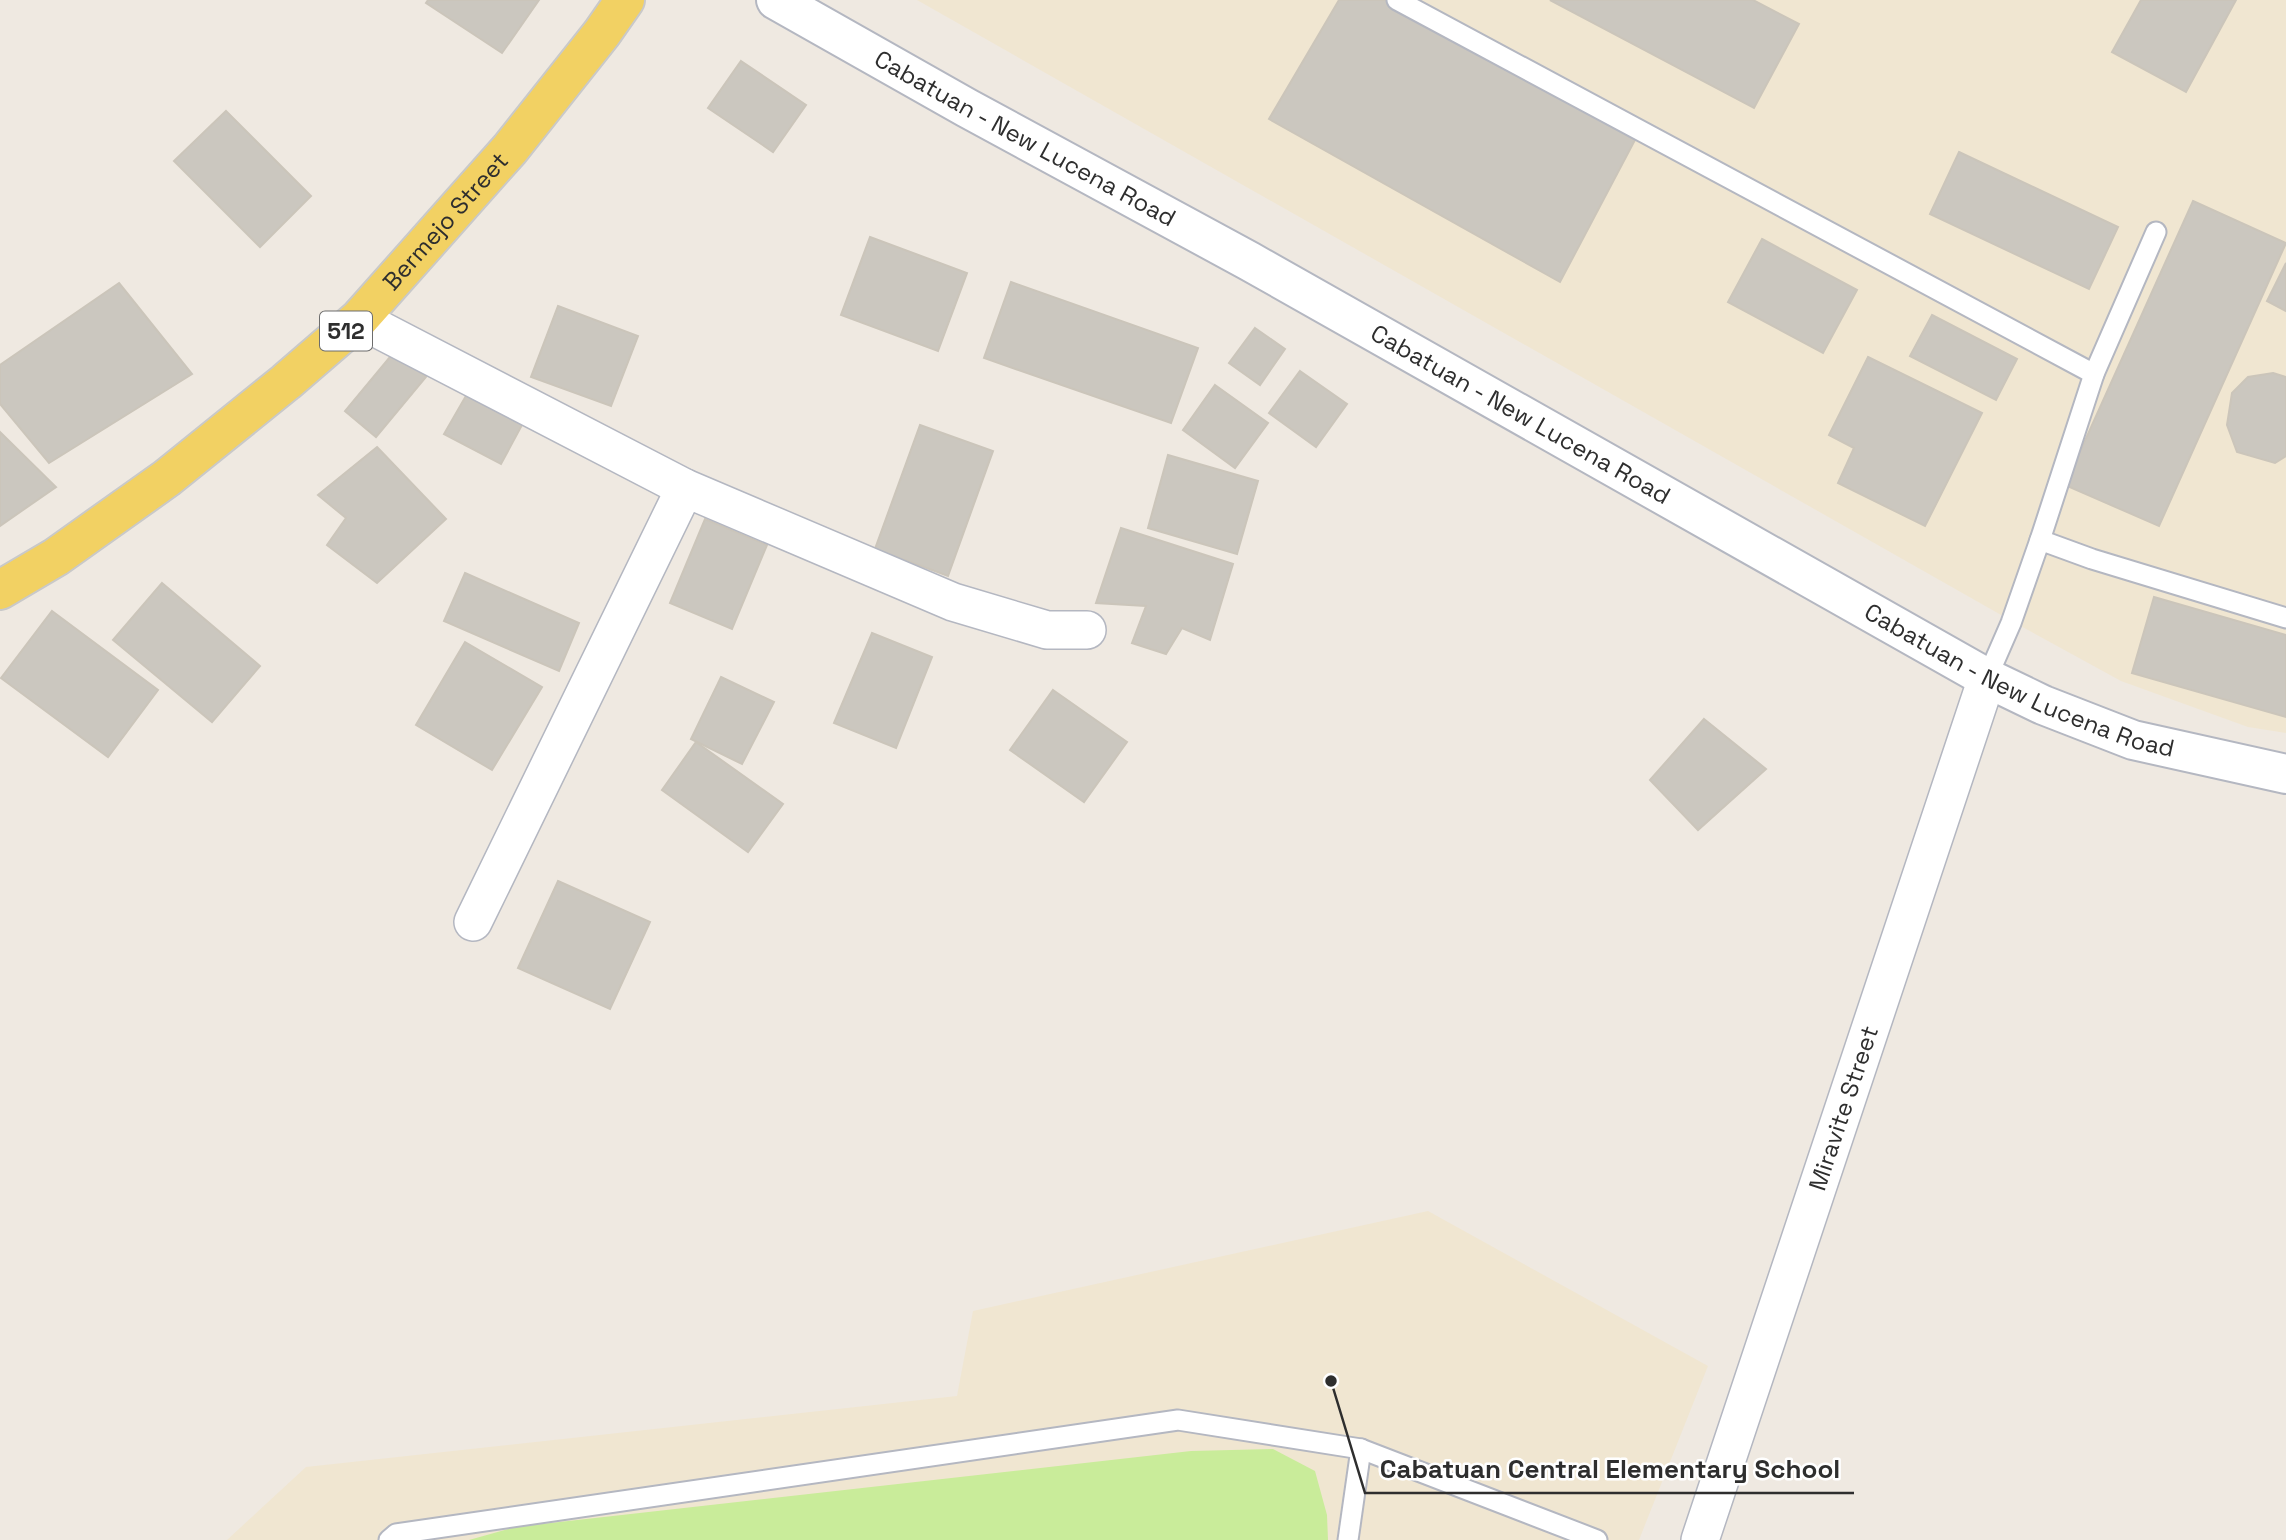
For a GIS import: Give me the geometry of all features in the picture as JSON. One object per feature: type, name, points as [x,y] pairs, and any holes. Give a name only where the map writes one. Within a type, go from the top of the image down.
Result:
[{"type":"main road","name":"Bermejo Street","points":[[0,590],[56,556],[167,478],[286,383],[359,319],[510,149],[625,0]]},
{"type":"main road","name":"Cabatuan - New Lucena Road","points":[[776,0],[967,108],[1249,261],[1987,678],[2043,705],[2133,740],[2286,774]]},
{"type":"street","points":[[359,319],[685,488],[953,602],[1047,630],[1087,630]]},
{"type":"street","points":[[473,922],[685,488]]},
{"type":"street","name":"Miravite Street","points":[[1700,1540],[1987,678]]},
{"type":"lane","points":[[1397,0],[2094,374]]},
{"type":"lane","points":[[1987,678],[2011,623],[2094,374],[2156,232]]},
{"type":"lane","points":[[2040,540],[2092,559],[2286,618]]},
{"type":"lane","points":[[389,1540],[396,1534],[1178,1419],[1361,1449],[1597,1540]]},
{"type":"lane","points":[[1348,1540],[1361,1449]]},
{"type":"shaded area","points":[[917,0],[2286,0],[2286,733],[2248,727],[2121,681]]},
{"type":"shaded area","points":[[1428,1211],[1708,1366],[1639,1540],[227,1540],[306,1467],[957,1396],[973,1311]]},
{"type":"green space","points":[[1273,1449],[1315,1471],[1327,1515],[1328,1540],[469,1540],[515,1527],[1191,1451]]},
{"type":"building","points":[[428,0],[539,0],[502,53],[426,3]]},
{"type":"building","points":[[1339,0],[1388,0],[1635,140],[1560,282],[1269,119]]},
{"type":"building","points":[[1550,0],[1753,0],[1799,24],[1754,108]]},
{"type":"building","points":[[2141,0],[2236,0],[2186,92],[2112,52]]},
{"type":"building","points":[[741,61],[806,105],[773,152],[708,108]]},
{"type":"building","points":[[226,111],[311,196],[260,247],[174,161]]},
{"type":"building","points":[[1959,152],[2118,227],[2089,289],[1930,214]]},
{"type":"building","points":[[2193,201],[2286,243],[2159,526],[2065,485]]},
{"type":"building","points":[[870,237],[967,273],[938,351],[841,315]]},
{"type":"building","points":[[1762,239],[1857,290],[1823,353],[1728,302]]},
{"type":"building","points":[[2286,263],[2286,311],[2267,301]]},
{"type":"building","points":[[1011,282],[1198,348],[1171,423],[984,358]]},
{"type":"building","points":[[119,283],[192,374],[49,463],[0,404],[0,365]]},
{"type":"building","points":[[558,306],[638,336],[611,406],[531,377]]},
{"type":"building","points":[[1932,315],[2017,359],[1996,400],[1910,356]]},
{"type":"building","points":[[1255,328],[1285,349],[1260,385],[1229,363]]},
{"type":"building","points":[[395,351],[426,377],[376,437],[345,411]]},
{"type":"building","points":[[1868,357],[1982,413],[1925,526],[1838,483],[1854,448],[1829,435]]},
{"type":"building","points":[[1300,371],[1347,404],[1316,447],[1269,413]]},
{"type":"building","points":[[2273,373],[2286,377],[2286,456],[2275,463],[2237,452],[2227,425],[2232,393],[2248,377]]},
{"type":"building","points":[[1215,385],[1268,423],[1235,468],[1183,430]]},
{"type":"building","points":[[467,394],[522,425],[501,464],[444,434]]},
{"type":"building","points":[[920,425],[993,451],[948,576],[875,549]]},
{"type":"building","points":[[0,432],[56,487],[0,526]]},
{"type":"building","points":[[377,447],[446,519],[377,583],[327,545],[346,518],[318,495]]},
{"type":"building","points":[[1168,455],[1258,481],[1237,554],[1148,528]]},
{"type":"building","points":[[705,519],[767,545],[732,629],[670,603]]},
{"type":"building","points":[[1121,528],[1233,564],[1210,640],[1182,628],[1166,654],[1132,643],[1146,606],[1096,603]]},
{"type":"building","points":[[465,573],[579,623],[559,671],[444,621]]},
{"type":"building","points":[[162,583],[260,666],[212,722],[113,640]]},
{"type":"building","points":[[2154,597],[2286,635],[2286,717],[2132,673]]},
{"type":"building","points":[[52,611],[158,690],[108,757],[1,678]]},
{"type":"building","points":[[872,633],[932,657],[896,748],[834,723]]},
{"type":"building","points":[[465,642],[542,687],[492,770],[416,725]]},
{"type":"building","points":[[721,677],[774,702],[742,764],[691,739]]},
{"type":"building","points":[[1053,690],[1127,742],[1084,802],[1010,750]]},
{"type":"building","points":[[1704,719],[1766,769],[1698,830],[1650,780]]},
{"type":"building","points":[[696,742],[783,804],[748,852],[662,790]]},
{"type":"building","points":[[558,881],[650,922],[610,1009],[518,968]]},
{"type":"place","name":"Cabatuan Central Elementary School","points":[[1331,1381]]}]
